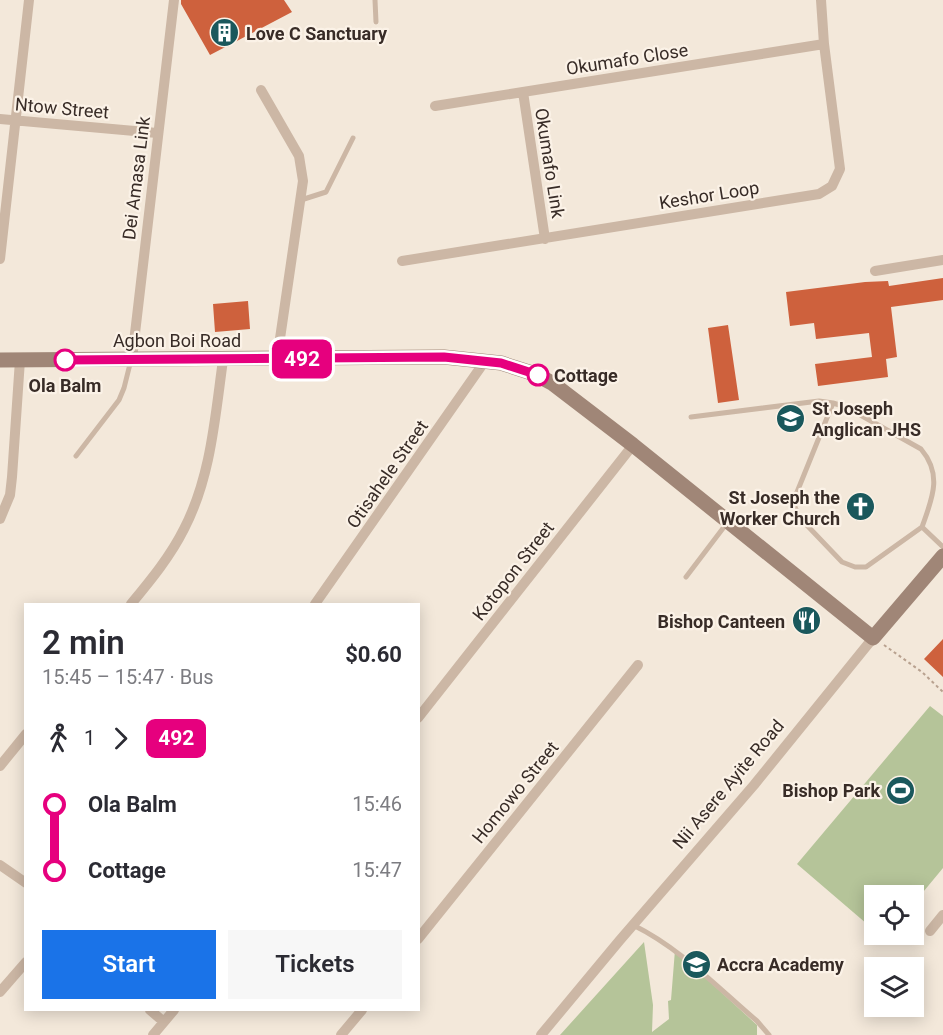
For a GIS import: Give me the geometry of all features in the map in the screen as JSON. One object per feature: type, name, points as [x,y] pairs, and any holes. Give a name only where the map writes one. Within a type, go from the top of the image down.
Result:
[{"type":"street","points":[[0,259],[29,0]]},
{"type":"street","name":"Dei Amasa Link","points":[[132,359],[174,0]]},
{"type":"street","name":"Keshor Loop","points":[[402,261],[819,194],[832,186],[840,169],[824,44],[821,0]]},
{"type":"street","name":"Okumafo Close","points":[[435,105],[824,44]]},
{"type":"street","points":[[261,90],[299,156],[303,181],[277,359]]},
{"type":"street","name":"Okumafo Link","points":[[523,92],[545,238]]},
{"type":"street","name":"Ntow Street","points":[[0,119],[157,133]]},
{"type":"street","points":[[875,271],[943,260]]},
{"type":"street","name":"Agbon Boi Road","points":[[0,360],[444,357],[517,367],[552,383],[633,445],[873,638]]},
{"type":"street","points":[[0,519],[10,495],[20,360]]},
{"type":"street","points":[[132,603],[158,571],[194,508],[211,448],[224,360]]},
{"type":"street","name":"Otisahele Street","points":[[316,603],[485,361]]},
{"type":"street","name":"Kotopon Street","points":[[420,715],[633,445]]},
{"type":"street","name":"Nii Asere Ayite Road","points":[[541,1035],[754,785],[943,556]]},
{"type":"street","name":"Homowo Street","points":[[420,937],[638,665]]},
{"type":"street","points":[[0,766],[24,736]]},
{"type":"street","points":[[0,865],[24,882]]},
{"type":"street","points":[[930,931],[943,915]]},
{"type":"street","points":[[0,992],[24,964]]},
{"type":"street","points":[[151,1011],[164,1022]]},
{"type":"street","points":[[153,1035],[173,1011]]},
{"type":"street","points":[[341,1035],[361,1011]]},
{"type":"lane","points":[[375,0],[376,22]]},
{"type":"lane","points":[[301,200],[326,192],[353,138]]},
{"type":"lane","points":[[76,456],[119,400],[132,359]]},
{"type":"lane","points":[[691,417],[819,401],[833,403],[846,407],[921,449],[933,465],[936,488],[922,527],[866,567],[855,567],[842,562],[799,517],[793,502],[833,403]]},
{"type":"lane","points":[[686,577],[728,522]]},
{"type":"lane","points":[[922,527],[943,547]]},
{"type":"lane","points":[[633,925],[671,946],[757,1021],[769,1035]]},
{"type":"path","points":[[873,638],[922,672],[943,692]]},
{"type":"green space","name":"Bishop Park","points":[[930,706],[943,716],[943,868],[924,891],[924,885],[864,885],[864,921],[797,864]]},
{"type":"green space","points":[[644,942],[653,1005],[652,1032],[669,1019],[668,1001],[671,1000],[675,950],[757,1025],[757,1035],[560,1035]]},
{"type":"building","name":"Love C Sanctuary","points":[[181,0],[284,0],[292,12],[210,55],[181,4]]},
{"type":"building","points":[[943,278],[943,300],[891,307],[897,357],[886,359],[888,377],[818,386],[815,364],[872,357],[869,333],[816,339],[814,323],[790,326],[786,292],[865,282],[888,281],[889,286]]},
{"type":"building","points":[[248,301],[250,329],[215,332],[213,304]]},
{"type":"building","points":[[728,325],[739,400],[718,403],[708,328]]},
{"type":"building","points":[[943,639],[943,677],[924,659]]},
{"type":"bus line","name":"492","points":[[65,360],[444,357],[501,363],[538,375]]},
{"type":"place","name":"Love C Sanctuary","points":[[225,33]]},
{"type":"place","name":"Ola Balm","points":[[65,360]]},
{"type":"place","name":"Cottage","points":[[538,375]]},
{"type":"place","name":"St Joseph Anglican JHS","points":[[791,418]]},
{"type":"place","name":"St Joseph the Worker Church","points":[[861,507]]},
{"type":"place","name":"Bishop Canteen","points":[[806,621]]},
{"type":"place","name":"Bishop Park","points":[[901,790]]},
{"type":"place","name":"Accra Academy","points":[[696,964]]}]
